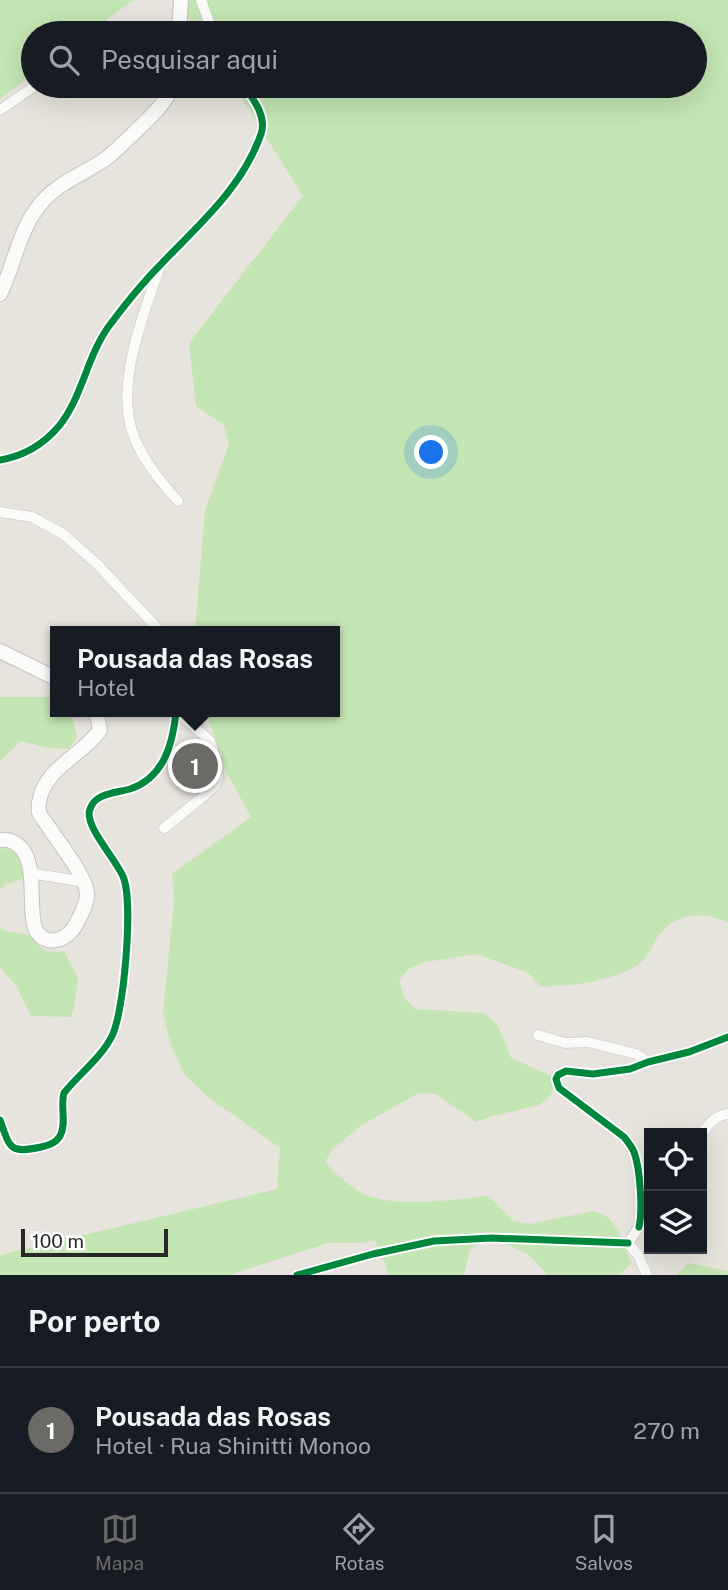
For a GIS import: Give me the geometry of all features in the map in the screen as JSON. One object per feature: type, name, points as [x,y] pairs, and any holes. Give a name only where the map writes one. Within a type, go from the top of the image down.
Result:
[{"type":"street","points":[[180,21],[181,0]]},
{"type":"street","points":[[201,0],[208,21]]},
{"type":"street","points":[[0,110],[21,96]]},
{"type":"street","points":[[0,294],[22,236],[41,202],[55,189],[108,157],[166,98]]},
{"type":"street","points":[[0,460],[27,453],[41,444],[59,426],[107,328],[162,262],[219,205],[246,165],[262,132],[262,120],[252,98]]},
{"type":"street","points":[[162,262],[137,340],[126,397],[128,420],[145,461],[178,501]]},
{"type":"street","points":[[0,512],[32,517],[63,534],[97,564],[155,626]]},
{"type":"street","points":[[0,650],[50,675]]},
{"type":"street","points":[[0,840],[6,839],[18,845],[26,855],[35,930],[44,940],[55,941],[62,938],[73,930],[83,912],[87,896],[85,882],[39,812],[40,797],[51,777],[73,754],[93,740],[97,717]]},
{"type":"street","points":[[0,1120],[7,1140],[16,1149],[22,1151],[55,1141],[62,1129],[64,1093],[105,1047],[112,1035],[121,1001],[129,907],[125,880],[88,816],[90,807],[106,794],[132,788],[146,781],[159,768],[167,753],[175,717]]},
{"type":"street","points":[[164,828],[215,786],[218,776],[218,766],[210,741],[182,717]]},
{"type":"street","points":[[30,873],[85,882]]},
{"type":"street","points":[[538,1035],[565,1043],[587,1042],[636,1054],[648,1062]]},
{"type":"street","points":[[639,1227],[642,1216],[639,1182],[632,1148],[624,1138],[559,1088],[556,1079],[565,1071],[593,1074],[631,1069],[728,1037]]},
{"type":"street","points":[[706,1128],[718,1116],[728,1114]]},
{"type":"street","points":[[628,1243],[644,1220]]},
{"type":"street","points":[[297,1275],[433,1241],[492,1238],[628,1243],[638,1255],[647,1275]]},
{"type":"green space","points":[[0,0],[133,0],[105,21],[21,21],[21,83],[0,99]]},
{"type":"green space","points":[[175,0],[728,0],[728,923],[699,915],[680,919],[664,930],[647,955],[630,970],[605,979],[563,986],[540,986],[529,973],[476,954],[426,962],[410,968],[399,980],[404,997],[415,1009],[484,1013],[497,1024],[511,1058],[556,1078],[551,1095],[539,1105],[476,1122],[436,1094],[419,1093],[360,1126],[333,1149],[325,1162],[356,1190],[383,1200],[428,1202],[489,1196],[513,1221],[530,1224],[594,1211],[608,1217],[619,1231],[631,1264],[619,1275],[548,1275],[529,1255],[499,1241],[483,1240],[470,1250],[464,1275],[388,1275],[375,1240],[328,1243],[229,1275],[0,1275],[0,1255],[277,1189],[280,1148],[208,1097],[185,1075],[171,1045],[163,1013],[174,900],[172,874],[251,817],[228,775],[208,717],[340,717],[340,626],[195,626],[205,511],[229,444],[224,425],[196,406],[189,343],[303,196],[242,98],[707,98],[707,21],[191,21]]},
{"type":"green space","points":[[0,697],[50,697],[50,717],[72,717],[77,737],[69,749],[48,748],[21,741],[0,761]]},
{"type":"green space","points":[[0,848],[17,853],[30,877],[6,884],[0,890]]},
{"type":"green space","points":[[0,927],[5,931],[29,935],[47,951],[64,951],[78,978],[71,1017],[31,1016],[17,987],[0,967]]},
{"type":"green space","points":[[688,1263],[728,1271],[728,1275],[677,1275]]},
{"type":"cycle path","points":[[0,460],[32,449],[59,426],[67,415],[95,350],[109,326],[149,276],[220,203],[232,187],[253,153],[261,134],[262,121],[252,98]]},
{"type":"cycle path","points":[[0,1120],[12,1147],[22,1150],[54,1142],[62,1131],[64,1093],[96,1059],[112,1036],[123,983],[127,893],[121,872],[92,825],[90,809],[101,797],[130,789],[151,777],[165,758],[175,717]]},
{"type":"cycle path","points":[[639,1227],[640,1189],[632,1148],[624,1137],[559,1088],[556,1079],[566,1071],[593,1074],[630,1069],[689,1052],[728,1037]]},
{"type":"cycle path","points":[[297,1275],[434,1241],[492,1238],[628,1243]]},
{"type":"place","name":"Pousada das Rosas","points":[[195,766]]}]
